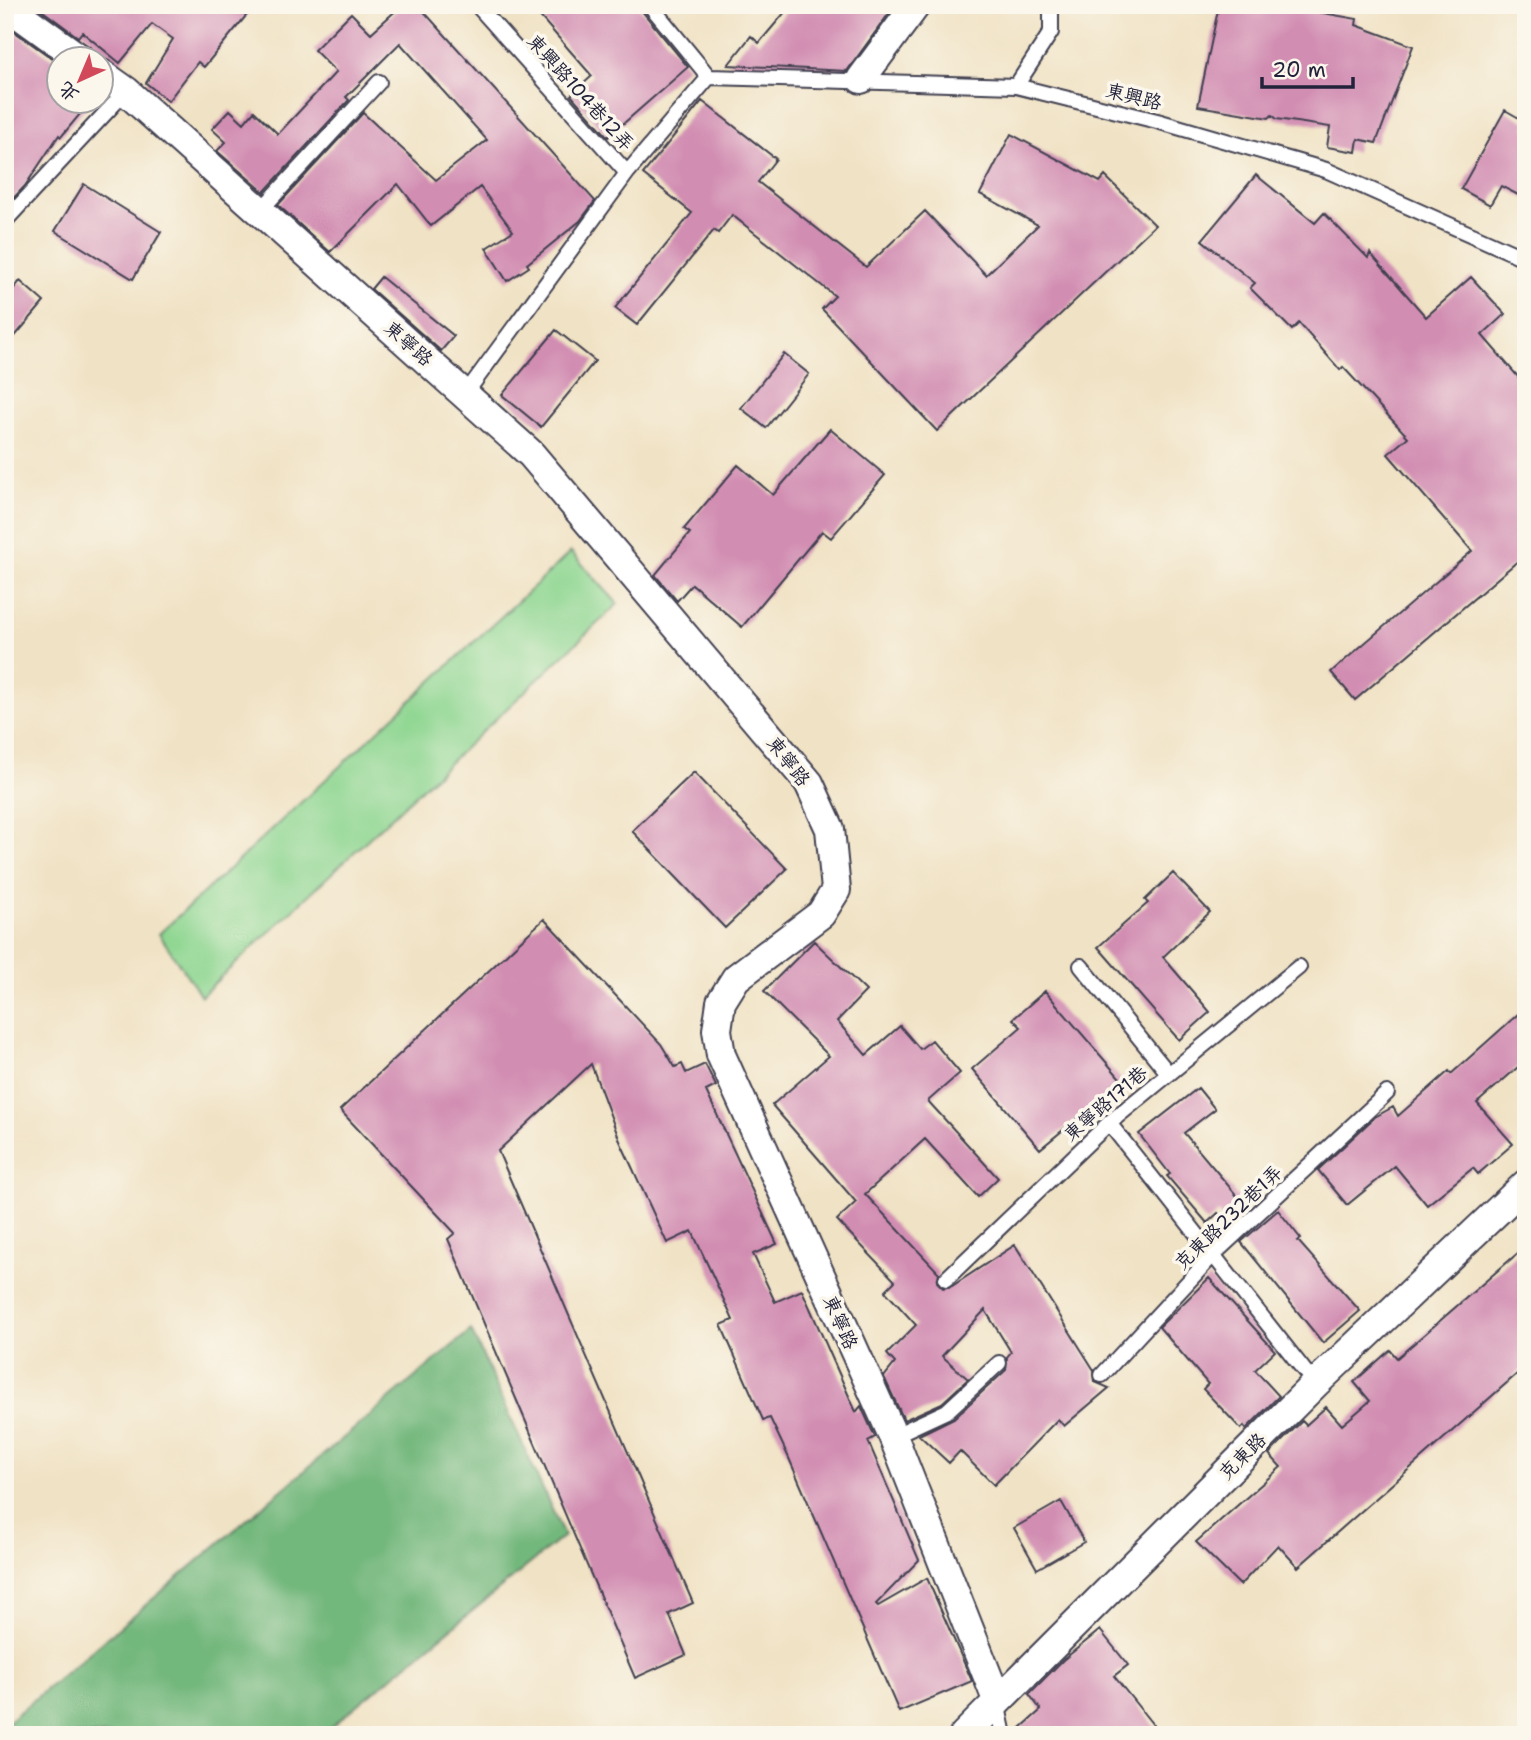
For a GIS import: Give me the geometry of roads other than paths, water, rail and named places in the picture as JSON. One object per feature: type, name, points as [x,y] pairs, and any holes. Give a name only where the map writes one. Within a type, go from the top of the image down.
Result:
[{"type":"street","points":[[6,5],[63,46]]},
{"type":"street","points":[[861,79],[916,5]]},
{"type":"street","name":"東寧路","points":[[116,84],[466,393],[531,454],[809,783],[830,829],[836,890],[830,903],[736,978],[721,1002],[718,1030],[721,1055],[893,1436],[997,1700]]},
{"type":"street","name":"克東路","points":[[964,1735],[1315,1384],[1526,1184]]},
{"type":"lane","name":"東興路104巷12弄","points":[[477,5],[627,173]]},
{"type":"lane","points":[[466,393],[627,173],[709,77],[650,5]]},
{"type":"lane","points":[[1016,86],[1051,32],[1051,5]]},
{"type":"lane","name":"東興路","points":[[709,77],[861,79],[1016,86],[1157,121],[1326,170],[1526,259]]},
{"type":"lane","points":[[259,212],[379,82]]},
{"type":"lane","points":[[5,221],[126,91]]},
{"type":"lane","points":[[1081,966],[1169,1074]]},
{"type":"lane","name":"東寧路171巷","points":[[946,1279],[1109,1123],[1299,967]]},
{"type":"lane","name":"克東路232巷1弄","points":[[1102,1375],[1213,1255],[1387,1093]]},
{"type":"lane","points":[[1109,1123],[1315,1384]]},
{"type":"lane","points":[[893,1436],[947,1411],[999,1363]]},
{"type":"lane","points":[[997,1700],[1004,1735]]}]
